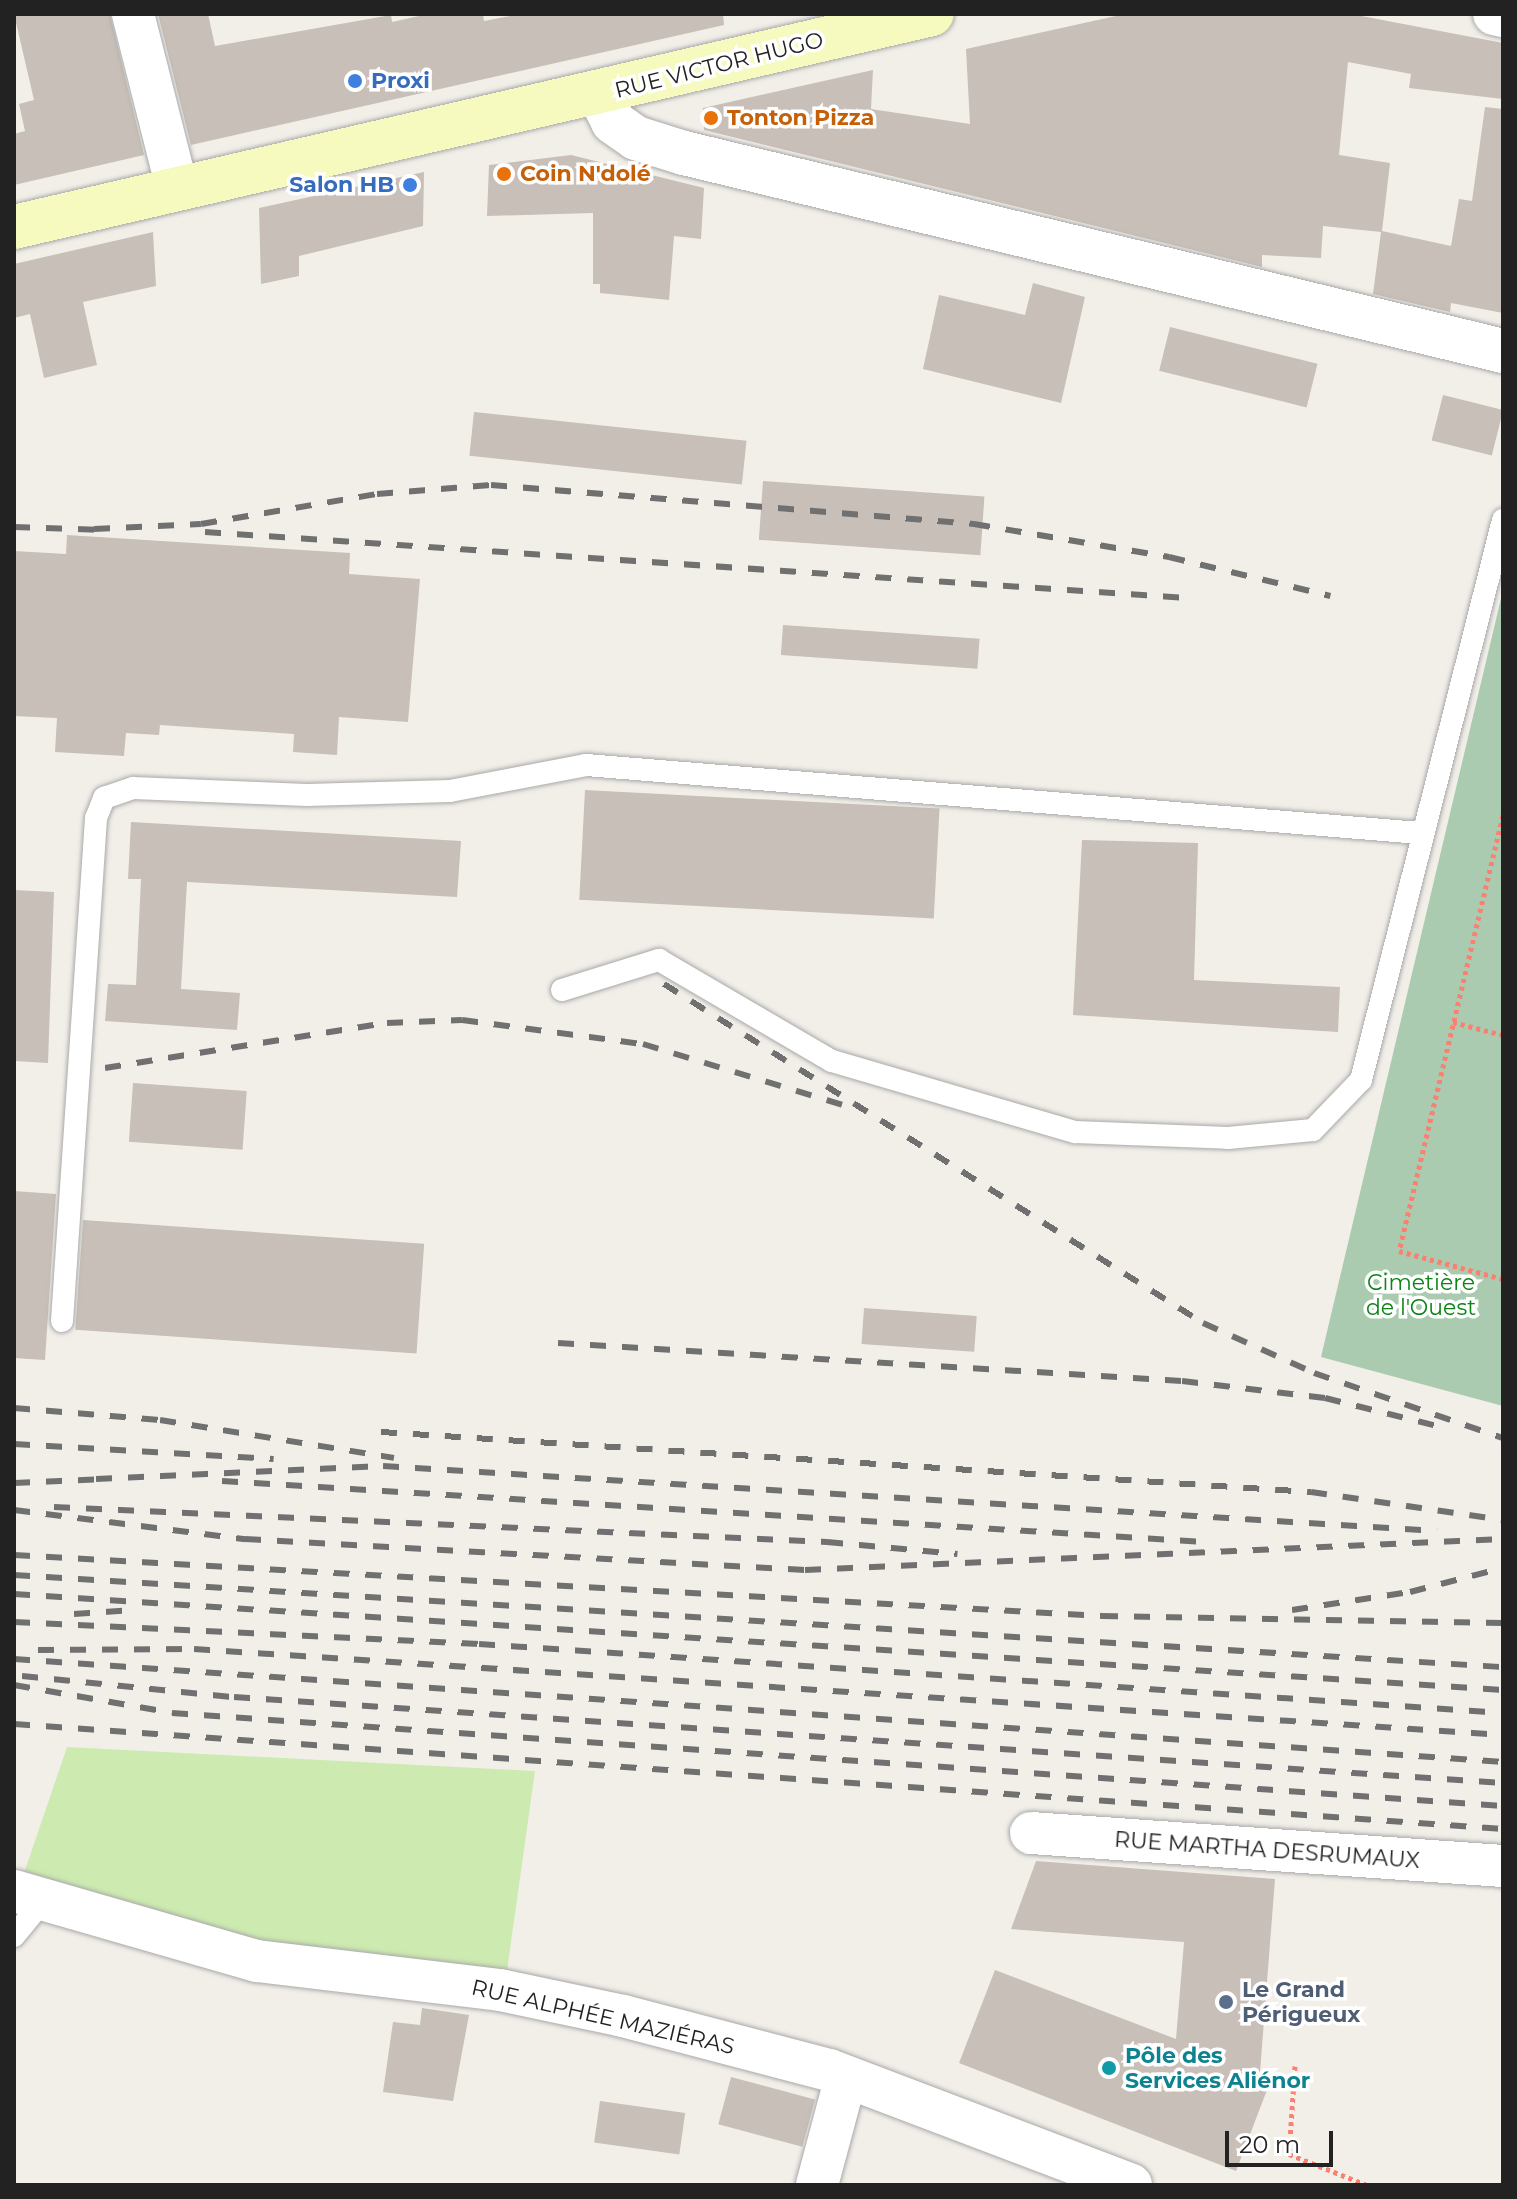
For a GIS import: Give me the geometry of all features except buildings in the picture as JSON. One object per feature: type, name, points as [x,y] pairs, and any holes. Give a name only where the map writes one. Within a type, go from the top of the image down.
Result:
[{"type":"main road","name":"RUE VICTOR HUGO","points":[[14,227],[599,94],[932,14]]},
{"type":"street","points":[[133,14],[177,188]]},
{"type":"street","points":[[1494,14],[1503,16]]},
{"type":"street","points":[[599,94],[613,122],[636,138],[684,153],[1503,351]]},
{"type":"street","name":"RUE MARTHA DESRUMAUX","points":[[1031,1833],[1503,1866]]},
{"type":"street","name":"RUE ALPHÉE MAZIÉRAS","points":[[28,1896],[257,1961],[500,1990],[846,2077],[1131,2185]]},
{"type":"street","points":[[817,2185],[846,2077]]},
{"type":"lane","points":[[562,990],[659,960],[832,1061],[1075,1132],[1228,1138],[1313,1130],[1361,1080],[1421,833],[1503,520]]},
{"type":"lane","points":[[62,1321],[96,818],[104,798],[133,788],[307,795],[450,791],[586,765],[1421,833]]},
{"type":"lane","points":[[14,1936],[28,1896]]},
{"type":"path","points":[[1503,815],[1399,1251],[1503,1279]]},
{"type":"path","points":[[1453,1022],[1503,1035]]},
{"type":"path","points":[[1295,2066],[1289,2154],[1367,2185]]},
{"type":"green space","name":"Cimetière de l'Ouest","points":[[1503,590],[1503,1406],[1321,1357]]},
{"type":"green space","points":[[67,1747],[535,1771],[506,1978],[262,1948],[22,1879]]},
{"type":"railway","points":[[94,529],[201,524],[377,494],[491,485],[974,524],[1169,557],[1330,596]]},
{"type":"railway","points":[[14,527],[105,530]]},
{"type":"railway","points":[[205,532],[1187,598]]},
{"type":"railway","points":[[664,984],[1203,1323],[1314,1373],[1503,1438]]},
{"type":"railway","points":[[105,1068],[387,1023],[462,1020],[643,1044],[846,1106]]},
{"type":"railway","points":[[558,1343],[1182,1381],[1325,1398],[1437,1426]]},
{"type":"railway","points":[[14,1408],[160,1420],[394,1458]]},
{"type":"railway","points":[[381,1432],[1311,1492],[1503,1520]]},
{"type":"railway","points":[[14,1444],[274,1459]]},
{"type":"railway","points":[[96,1479],[383,1466],[1437,1531]]},
{"type":"railway","points":[[14,1483],[106,1479]]},
{"type":"railway","points":[[222,1481],[1204,1542]]},
{"type":"railway","points":[[54,1507],[827,1542],[957,1554]]},
{"type":"railway","points":[[14,1510],[245,1539],[805,1570],[1503,1539]]},
{"type":"railway","points":[[14,1555],[1102,1616],[1503,1623]]},
{"type":"railway","points":[[1292,1610],[1410,1592],[1503,1568]]},
{"type":"railway","points":[[14,1575],[1503,1667]]},
{"type":"railway","points":[[14,1594],[1503,1690]]},
{"type":"railway","points":[[74,1614],[134,1610]]},
{"type":"railway","points":[[14,1622],[479,1644],[1503,1713]]},
{"type":"railway","points":[[38,1650],[194,1649],[1503,1735]]},
{"type":"railway","points":[[14,1659],[1503,1762]]},
{"type":"railway","points":[[22,1676],[234,1697],[1503,1783]]},
{"type":"railway","points":[[14,1685],[172,1713],[1503,1806]]},
{"type":"railway","points":[[14,1724],[1503,1829]]},
{"type":"place","name":"Proxi","points":[[355,81]]},
{"type":"place","name":"Tonton Pizza","points":[[711,118]]},
{"type":"place","name":"Coin N'dolé","points":[[504,174]]},
{"type":"place","name":"Salon HB","points":[[410,185]]},
{"type":"place","name":"Le Grand Périgueux","points":[[1226,2002]]},
{"type":"place","name":"Pôle des Services Aliénor","points":[[1109,2068]]}]
